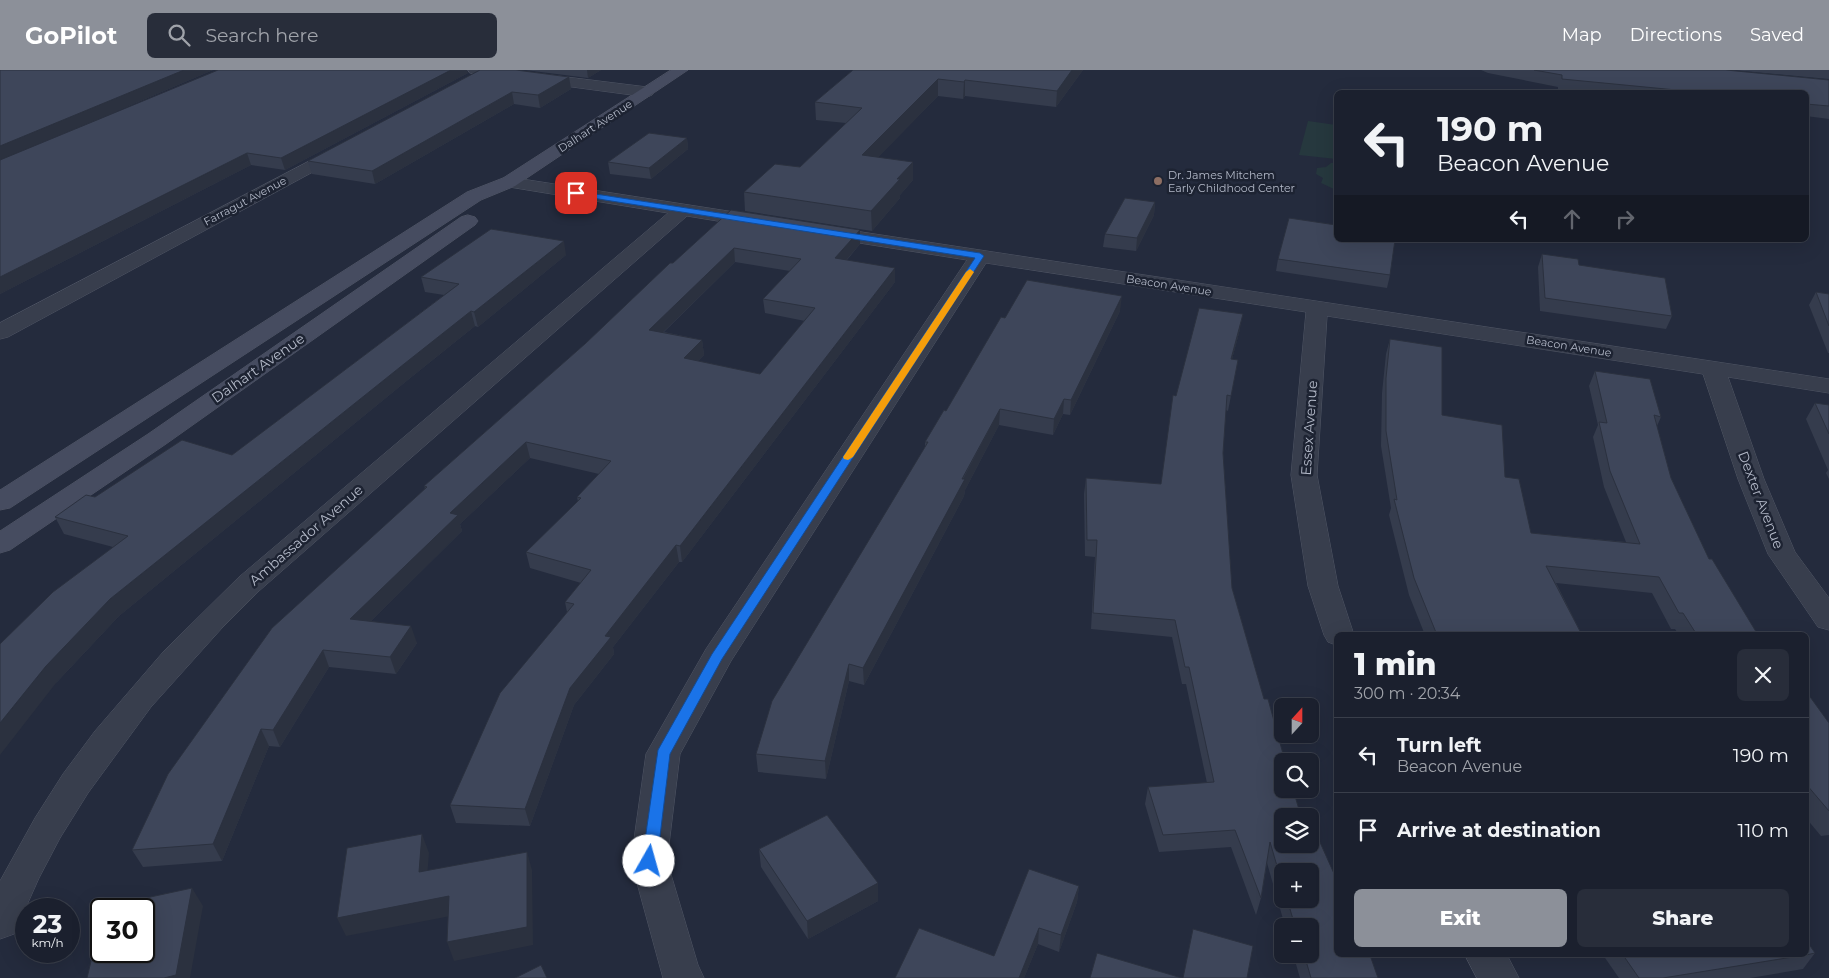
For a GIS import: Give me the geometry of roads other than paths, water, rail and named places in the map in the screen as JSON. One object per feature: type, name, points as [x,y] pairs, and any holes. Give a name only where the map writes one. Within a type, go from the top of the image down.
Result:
[{"type":"main road","name":"Dalhart Avenue","points":[[0,502],[474,196],[509,182],[681,70]]},
{"type":"main road","name":"Dalhart Avenue","points":[[0,544],[157,439],[496,201],[509,182]]},
{"type":"street","points":[[479,74],[646,92]]},
{"type":"street","name":"Farragut Avenue","points":[[0,332],[360,139]]},
{"type":"street","points":[[509,182],[776,224]]},
{"type":"street","name":"Ambassador Avenue","points":[[0,922],[19,879],[78,780],[130,711],[212,618],[308,532],[684,210]]},
{"type":"street","name":"Beacon Avenue","points":[[805,229],[1829,386]]},
{"type":"street","points":[[684,978],[680,972],[649,861],[663,754],[717,657],[980,256]]},
{"type":"street","name":"Essex Avenue","points":[[1317,308],[1304,475],[1322,586],[1338,632]]},
{"type":"street","name":"Dexter Avenue","points":[[1713,369],[1751,479],[1782,554],[1829,620]]},
{"type":"street","points":[[1486,957],[1499,978]]},
{"type":"place","name":"Dr. James Mitchem Early Childhood Center","points":[[1158,181]]}]
